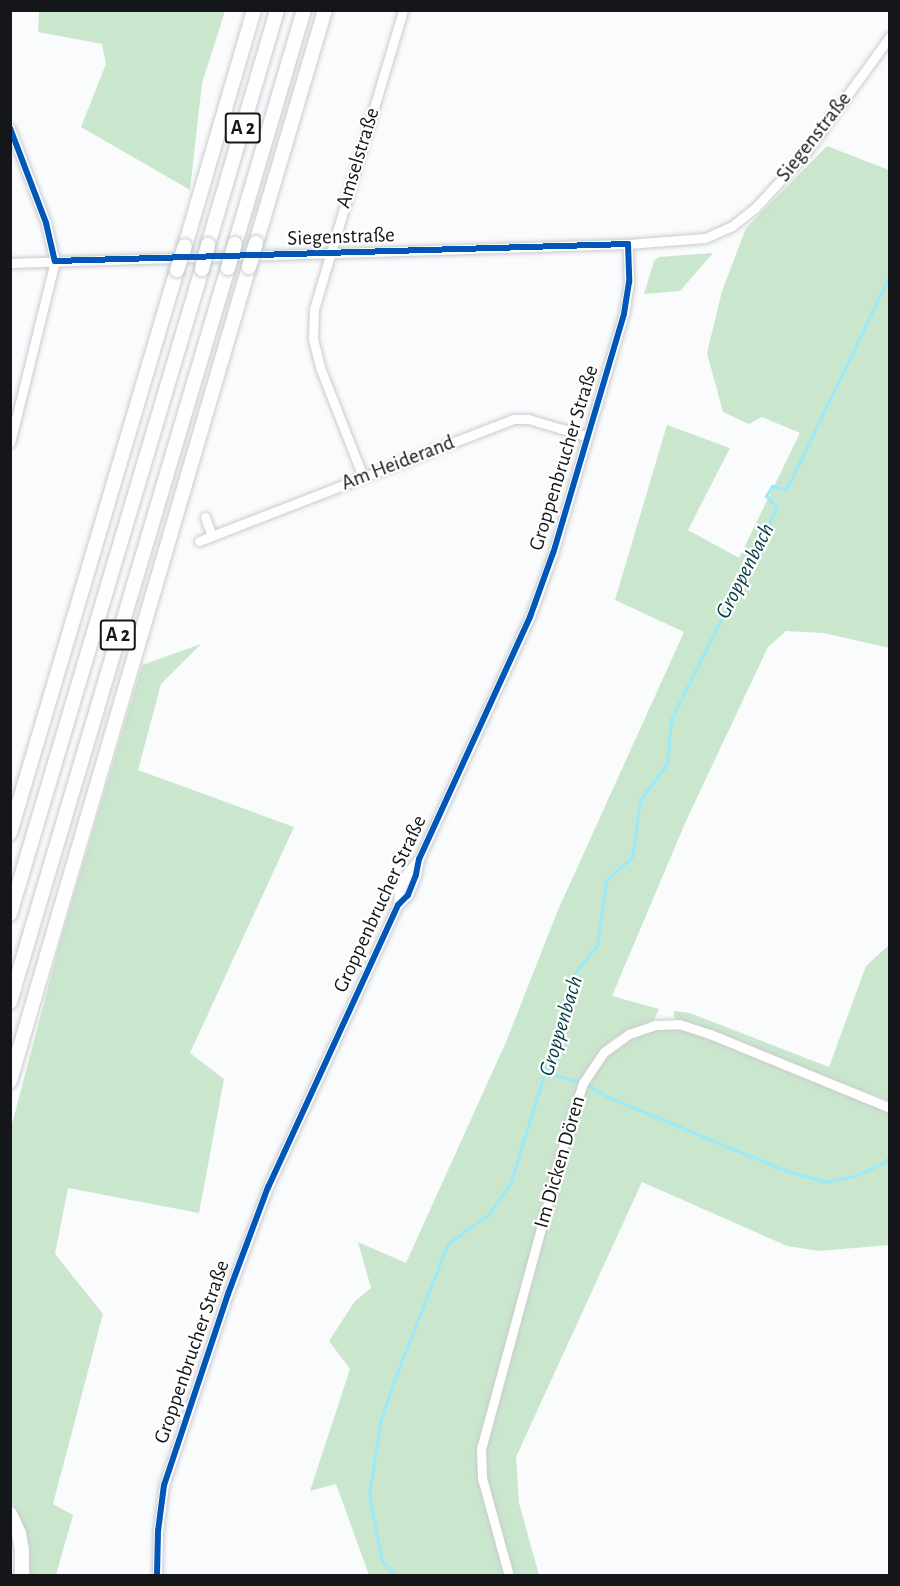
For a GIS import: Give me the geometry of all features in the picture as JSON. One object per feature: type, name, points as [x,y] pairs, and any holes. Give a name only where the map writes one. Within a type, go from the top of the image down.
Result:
[{"type":"highway","points":[[10,833],[254,10]]},
{"type":"highway","name":"A 2","points":[[10,914],[278,10]]},
{"type":"highway","name":"A 2","points":[[10,1002],[304,10]]},
{"type":"highway","points":[[10,1081],[325,10]]},
{"type":"highway","points":[[10,1514],[19,1533],[22,1575]]},
{"type":"street","name":"Amselstraße","points":[[363,477],[320,367],[314,338],[314,309],[403,10]]},
{"type":"street","name":"Siegenstraße","points":[[10,263],[628,244],[705,238],[732,226],[755,208],[804,155],[890,36]]},
{"type":"street","points":[[10,128],[46,223],[55,261],[10,442]]},
{"type":"street","name":"Groppenbrucher Straße","points":[[157,1575],[162,1492],[228,1294],[268,1187],[398,904],[399,891],[408,872],[419,859],[530,617],[553,553],[628,295],[628,244]]},
{"type":"street","name":"Am Heiderand","points":[[198,541],[514,419],[528,419],[586,436]]},
{"type":"street","points":[[205,517],[212,536]]},
{"type":"street","name":"Im Dicken Dören","points":[[509,1575],[482,1478],[481,1449],[569,1126],[583,1083],[604,1052],[629,1034],[655,1025],[679,1024],[710,1034],[890,1108]]},
{"type":"green space","points":[[39,11],[225,11],[202,83],[190,190],[81,127],[106,64],[102,44],[38,32]]},
{"type":"green space","points":[[827,146],[889,170],[889,648],[824,633],[786,631],[768,647],[686,821],[612,996],[659,1009],[654,1020],[614,1038],[601,1049],[579,1082],[622,1039],[655,1026],[709,1029],[674,1018],[674,1011],[690,1013],[829,1067],[866,966],[889,945],[889,1101],[834,1080],[889,1112],[889,1245],[819,1251],[787,1246],[642,1182],[516,1457],[519,1503],[539,1575],[369,1575],[336,1484],[310,1491],[350,1369],[329,1341],[355,1301],[371,1288],[358,1242],[406,1263],[506,1042],[558,910],[684,632],[615,600],[667,425],[730,448],[688,530],[739,558],[800,433],[762,417],[749,424],[723,412],[707,353],[722,291],[746,228]]},
{"type":"green space","points":[[713,253],[680,291],[644,294],[654,261],[659,257]]},
{"type":"green space","points":[[201,644],[161,684],[138,770],[294,827],[190,1053],[224,1079],[199,1213],[68,1188],[55,1254],[103,1314],[53,1504],[73,1515],[56,1575],[27,1575],[26,1542],[21,1519],[11,1502],[11,1128],[60,942],[142,665]]},
{"type":"waterway","name":"Groppenbach","points":[[395,1576],[382,1561],[369,1495],[381,1419],[397,1373],[448,1243],[488,1215],[510,1184],[554,1043],[567,1009],[572,977],[597,945],[606,881],[632,857],[640,800],[667,764],[671,719],[777,507],[766,496],[772,486],[786,490],[890,275]]},
{"type":"waterway","points":[[545,1072],[580,1082]]},
{"type":"waterway","points":[[587,1085],[606,1096],[781,1169],[826,1182],[858,1175],[883,1163],[890,1156]]},
{"type":"cycle path","points":[[10,128],[46,223],[55,261],[628,244],[629,282],[624,314],[553,553],[530,617],[419,859],[416,875],[408,895],[398,905],[268,1187],[228,1294],[164,1485],[158,1531],[157,1576]]}]
